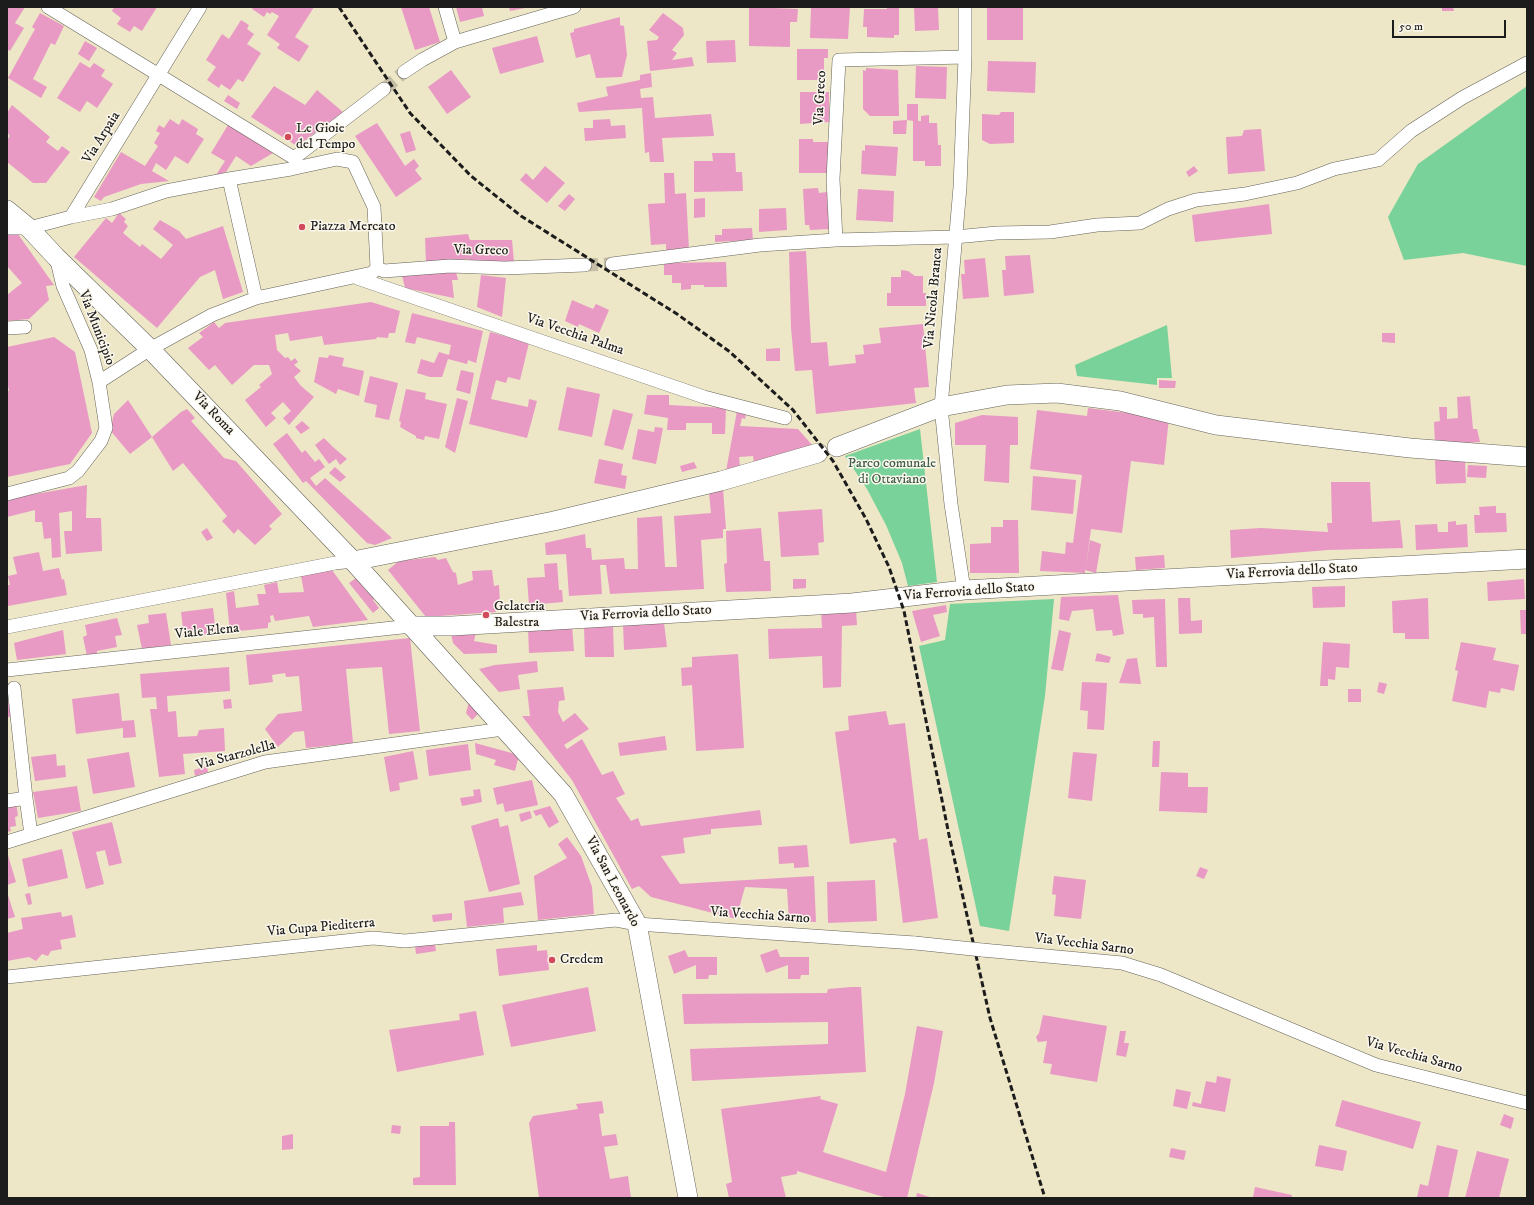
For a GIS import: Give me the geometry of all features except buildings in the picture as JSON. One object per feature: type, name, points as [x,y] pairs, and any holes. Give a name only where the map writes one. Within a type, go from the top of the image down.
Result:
[{"type":"main road","name":"Via Roma","points":[[7,210],[29,228],[56,257],[150,349],[353,561],[411,626]]},
{"type":"main road","points":[[837,447],[941,407],[1007,394],[1057,393],[1120,401],[1216,425],[1410,448],[1527,456]]},
{"type":"main road","points":[[353,561],[554,521],[721,481],[818,453]]},
{"type":"main road","name":"Via Ferrovia dello Stato","points":[[411,626],[452,626],[852,603],[964,590],[1527,560]]},
{"type":"main road","name":"Via San Leonardo","points":[[411,626],[563,794],[638,924],[688,1198]]},
{"type":"street","points":[[48,7],[159,76],[293,164]]},
{"type":"street","name":"Via Arpaia","points":[[71,217],[200,7]]},
{"type":"street","points":[[445,7],[455,42]]},
{"type":"street","points":[[404,72],[422,60],[455,42],[553,10],[574,7]]},
{"type":"street","name":"Via Nicola Branca","points":[[964,590],[951,504],[941,407],[960,187],[965,57],[965,7]]},
{"type":"street","name":"Via Greco","points":[[836,240],[833,179],[839,60],[965,57]]},
{"type":"street","points":[[612,264],[760,245],[836,240],[955,237],[997,233],[1050,232],[1097,225],[1140,224],[1168,209],[1196,200],[1245,194],[1297,183],[1334,169],[1378,160],[1411,130],[1462,98],[1527,63]]},
{"type":"street","points":[[293,164],[384,89]]},
{"type":"street","points":[[7,228],[29,228],[71,217],[112,209],[166,191],[228,180],[293,164],[337,159],[353,162],[374,207],[377,268],[372,273],[357,278],[256,298],[193,324],[150,349],[99,382]]},
{"type":"street","points":[[228,180],[256,298]]},
{"type":"street","name":"Via Municipio","points":[[7,494],[60,482],[69,478],[78,471],[101,441],[106,428],[99,382],[91,350],[63,286],[56,257]]},
{"type":"street","name":"Via Greco","points":[[377,268],[384,271],[450,266],[505,268],[586,265]]},
{"type":"street","name":"Via Vecchia Palma","points":[[357,278],[704,396],[785,418]]},
{"type":"street","points":[[7,328],[25,327]]},
{"type":"street","points":[[7,627],[335,563],[353,561]]},
{"type":"street","name":"Viale Elena","points":[[7,670],[411,626]]},
{"type":"street","points":[[14,688],[31,834]]},
{"type":"street","name":"Via Starzolella","points":[[7,842],[265,762],[503,729]]},
{"type":"street","points":[[7,801],[26,798]]},
{"type":"street","name":"Via Cupa Piediterra","points":[[7,977],[373,938],[404,941],[616,920],[638,924]]},
{"type":"street","name":"Via Vecchia Sarno","points":[[638,924],[915,943],[1122,963],[1161,975],[1376,1065],[1527,1103]]},
{"type":"green space","points":[[1527,86],[1527,266],[1463,253],[1404,260],[1388,217],[1418,164]]},
{"type":"green space","points":[[1167,325],[1172,378],[1157,378],[1157,385],[1077,376],[1075,365]]},
{"type":"green space","name":"Parco comunale di Ottaviano","points":[[920,429],[937,582],[908,586],[902,563],[886,525],[867,489],[845,456]]},
{"type":"green space","points":[[1054,599],[1045,696],[1009,931],[980,926],[919,646],[945,640],[950,604]]},
{"type":"tunnel","points":[[384,89],[404,72]]},
{"type":"tunnel","points":[[585,265],[612,264]]},
{"type":"railway","points":[[339,7],[410,113],[471,176],[521,216],[677,314],[730,352],[793,410],[833,461],[866,519],[889,567],[904,611],[949,835],[990,1018],[1045,1198]]},
{"type":"place","name":"Le Gioie del Tempo","points":[[288,137]]},
{"type":"place","name":"Piazza Mercato","points":[[302,227]]},
{"type":"place","name":"Gelateria Balestra","points":[[486,615]]},
{"type":"place","name":"Credem","points":[[552,960]]}]
